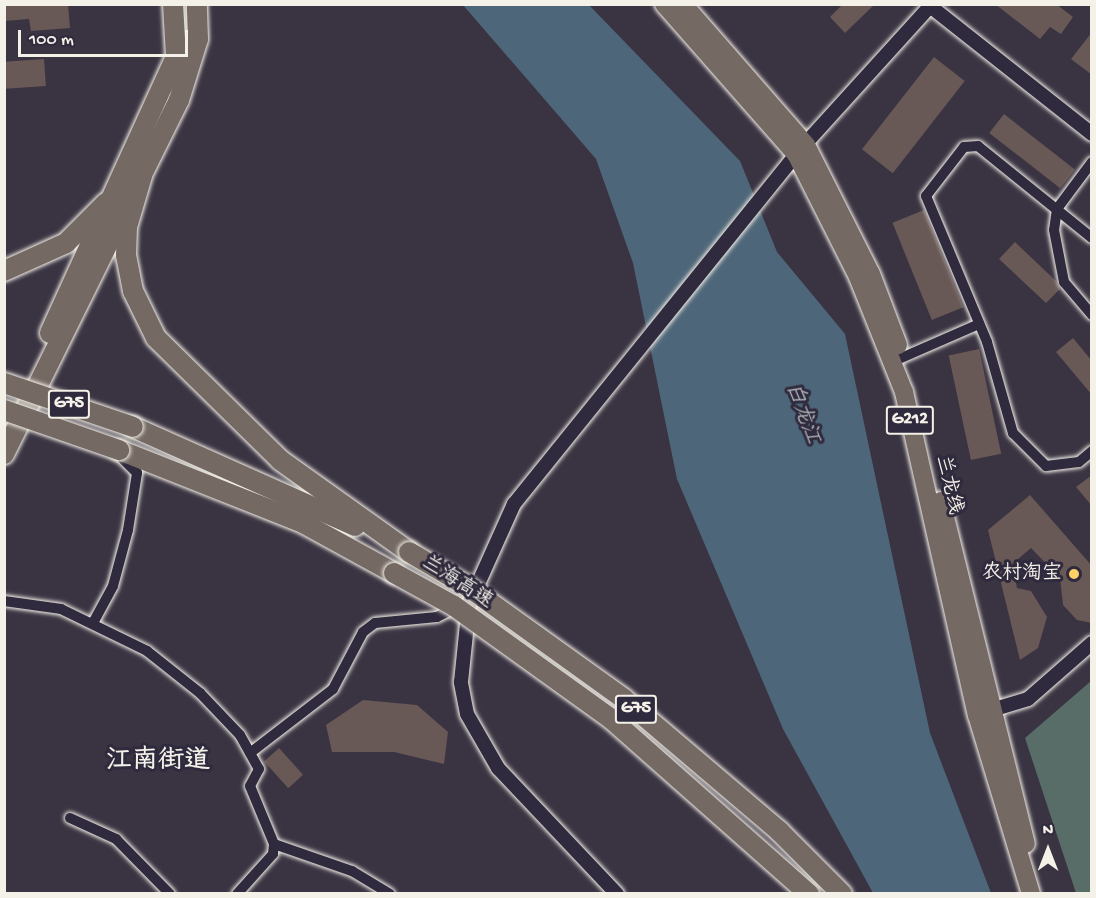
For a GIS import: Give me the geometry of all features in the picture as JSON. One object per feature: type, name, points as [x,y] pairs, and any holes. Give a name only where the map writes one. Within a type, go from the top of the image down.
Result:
[{"type":"highway","points":[[4,430],[117,192],[176,56],[174,4]]},
{"type":"highway","points":[[4,454],[179,100],[198,39],[197,4]]},
{"type":"highway","name":"兰龙线","points":[[664,4],[801,149]]},
{"type":"highway","name":"兰龙线","points":[[683,4],[801,149],[858,277],[898,359],[904,392],[1031,894]]},
{"type":"highway","points":[[142,176],[127,227],[126,255],[133,291],[156,338],[280,460],[409,552]]},
{"type":"highway","points":[[4,271],[66,243],[117,192]]},
{"type":"highway","name":"兰海高速","points":[[4,383],[134,427],[409,552],[467,586],[624,699],[779,831],[842,894]]},
{"type":"highway","name":"兰海高速","points":[[4,410],[119,450],[303,524],[454,606],[610,718],[808,894]]},
{"type":"highway","name":"兰龙线","points":[[984,713],[1031,863],[1044,894]]},
{"type":"street","points":[[617,894],[479,741],[461,682],[469,604],[514,504],[571,431],[780,178],[801,149],[931,5],[1092,134]]},
{"type":"street","points":[[1092,238],[978,146],[964,147],[926,196],[979,324],[1013,433],[1046,466],[1079,462],[1092,451]]},
{"type":"street","points":[[1092,162],[1057,209],[1055,253],[1064,282],[1092,315]]},
{"type":"street","points":[[898,359],[979,324]]},
{"type":"street","points":[[93,445],[133,463],[137,473],[113,586],[93,623]]},
{"type":"street","points":[[4,601],[61,609],[147,651],[200,693],[250,753],[259,769],[250,786],[274,844],[273,854],[237,894]]},
{"type":"street","points":[[250,753],[333,689],[363,632],[375,623],[437,617],[469,604]]},
{"type":"street","points":[[984,713],[1028,699],[1092,643]]},
{"type":"street","points":[[70,818],[116,839],[170,894]]},
{"type":"street","points":[[274,844],[352,871],[390,894]]},
{"type":"green space","points":[[1091,681],[1091,893],[1076,893],[1025,738]]},
{"type":"water","name":"白龙江","points":[[463,5],[589,5],[740,161],[777,252],[845,334],[930,733],[991,893],[873,893],[783,729],[677,479],[633,263],[596,159]]},
{"type":"building","points":[[4,4],[68,4],[70,28],[31,31],[29,19],[4,21]]},
{"type":"building","points":[[843,4],[875,4],[845,33],[830,17]]},
{"type":"building","points":[[995,4],[1056,4],[1073,17],[1061,34],[1050,27],[1040,39]]},
{"type":"building","points":[[1092,32],[1092,75],[1071,59]]},
{"type":"building","points":[[934,57],[965,81],[893,173],[862,149]]},
{"type":"building","points":[[44,59],[46,86],[6,89],[4,62]]},
{"type":"building","points":[[1004,114],[1075,169],[1060,188],[989,133]]},
{"type":"building","points":[[924,210],[963,307],[932,320],[892,223]]},
{"type":"building","points":[[1015,242],[1056,281],[1060,289],[1046,303],[999,259]]},
{"type":"building","points":[[1073,338],[1092,361],[1092,395],[1056,352]]},
{"type":"building","points":[[979,349],[1001,454],[971,460],[949,355]]},
{"type":"building","points":[[1092,475],[1092,506],[1076,487]]},
{"type":"building","name":"农村淘宝","points":[[1030,495],[1092,566],[1092,623],[1077,620],[1063,605],[1060,578],[1031,548],[1012,564],[1017,588],[1031,591],[1047,617],[1038,648],[1020,660],[988,530]]},
{"type":"building","points":[[363,700],[417,705],[448,732],[444,764],[394,752],[332,752],[326,725]]},
{"type":"building","points":[[279,748],[303,775],[288,788],[264,761]]},
{"type":"place","name":"农村淘宝","points":[[1074,574]]},
{"type":"district","name":"江南街道","points":[[158,763]]}]
